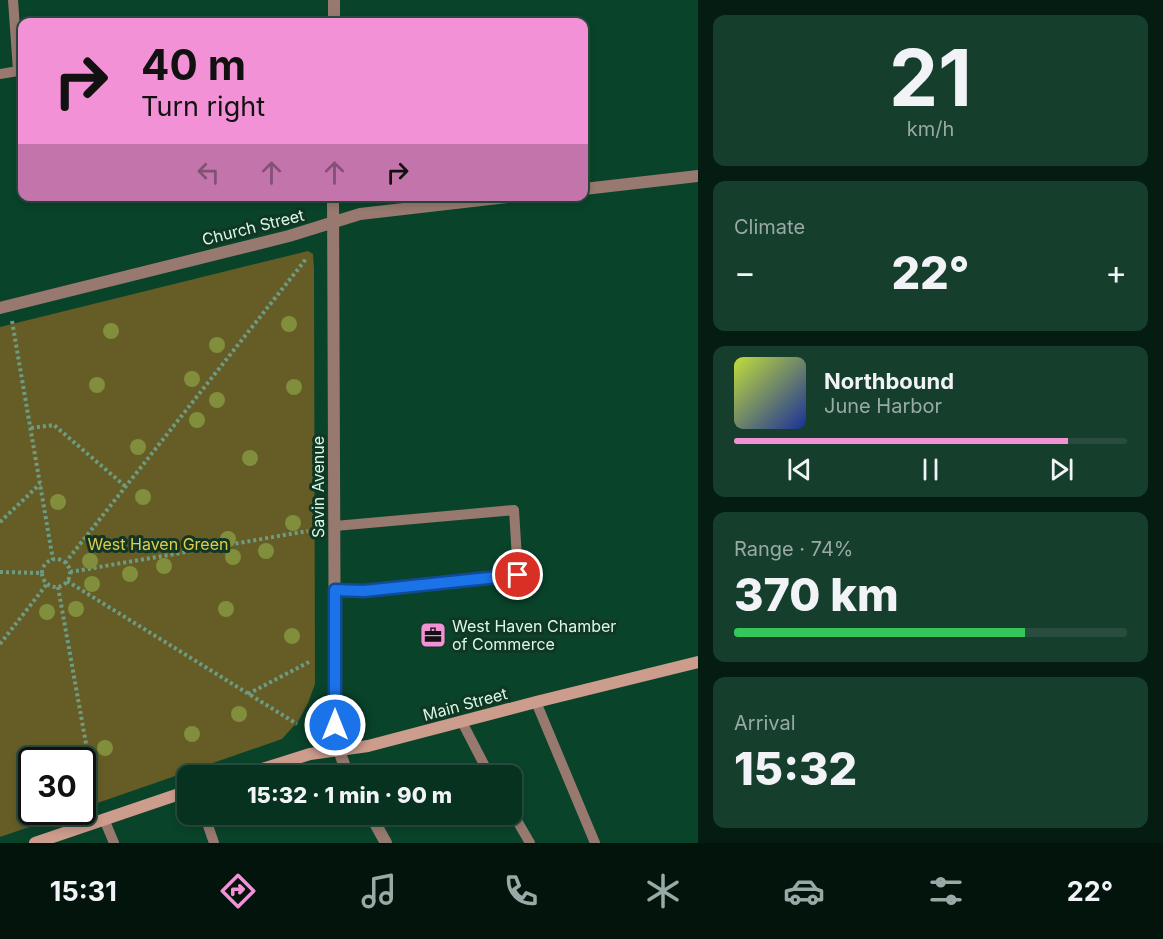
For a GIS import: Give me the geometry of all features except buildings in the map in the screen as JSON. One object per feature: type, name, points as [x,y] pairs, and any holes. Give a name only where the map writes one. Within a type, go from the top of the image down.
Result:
[{"type":"main road","name":"Main Street","points":[[275,765],[310,754],[368,746],[698,662]]},
{"type":"main road","points":[[35,843],[65,838],[104,819],[177,795]]},
{"type":"street","points":[[334,0],[334,18]]},
{"type":"street","points":[[588,189],[698,176]]},
{"type":"street","name":"Savin Avenue","points":[[333,201],[335,725],[344,765]]},
{"type":"street","name":"Church Street","points":[[5,307],[333,223],[360,214],[474,201]]},
{"type":"street","points":[[376,825],[386,843]]},
{"type":"lane","points":[[0,74],[18,71],[13,0]]},
{"type":"lane","points":[[334,526],[514,510],[518,575],[364,591],[335,590]]},
{"type":"lane","points":[[536,702],[595,843]]},
{"type":"lane","points":[[462,722],[484,765]]},
{"type":"lane","points":[[104,819],[114,843]]},
{"type":"lane","points":[[208,825],[214,843]]},
{"type":"lane","points":[[520,825],[530,843]]},
{"type":"path","points":[[65,562],[306,259]]},
{"type":"path","points":[[5,307],[31,428],[53,560]]},
{"type":"path","points":[[31,428],[54,425],[125,486]]},
{"type":"path","points":[[0,522],[40,483]]},
{"type":"path","points":[[69,572],[308,531]]},
{"type":"path","points":[[53,560],[65,562],[69,572],[67,581],[58,587],[47,584],[42,573],[48,562],[53,560]]},
{"type":"path","points":[[0,572],[42,573]]},
{"type":"path","points":[[67,581],[297,724]]},
{"type":"path","points":[[0,644],[47,584]]},
{"type":"path","points":[[58,587],[86,747]]},
{"type":"path","points":[[247,694],[309,663]]},
{"type":"green space","name":"West Haven Green","points":[[308,251],[313,254],[315,684],[299,720],[282,739],[207,765],[177,765],[177,775],[96,803],[96,747],[18,747],[18,825],[35,825],[0,837],[0,327]]},
{"type":"place","name":"West Haven Chamber of Commerce","points":[[433,635]]},
{"type":"route","points":[[335,725],[335,590],[364,591],[518,575]]}]
